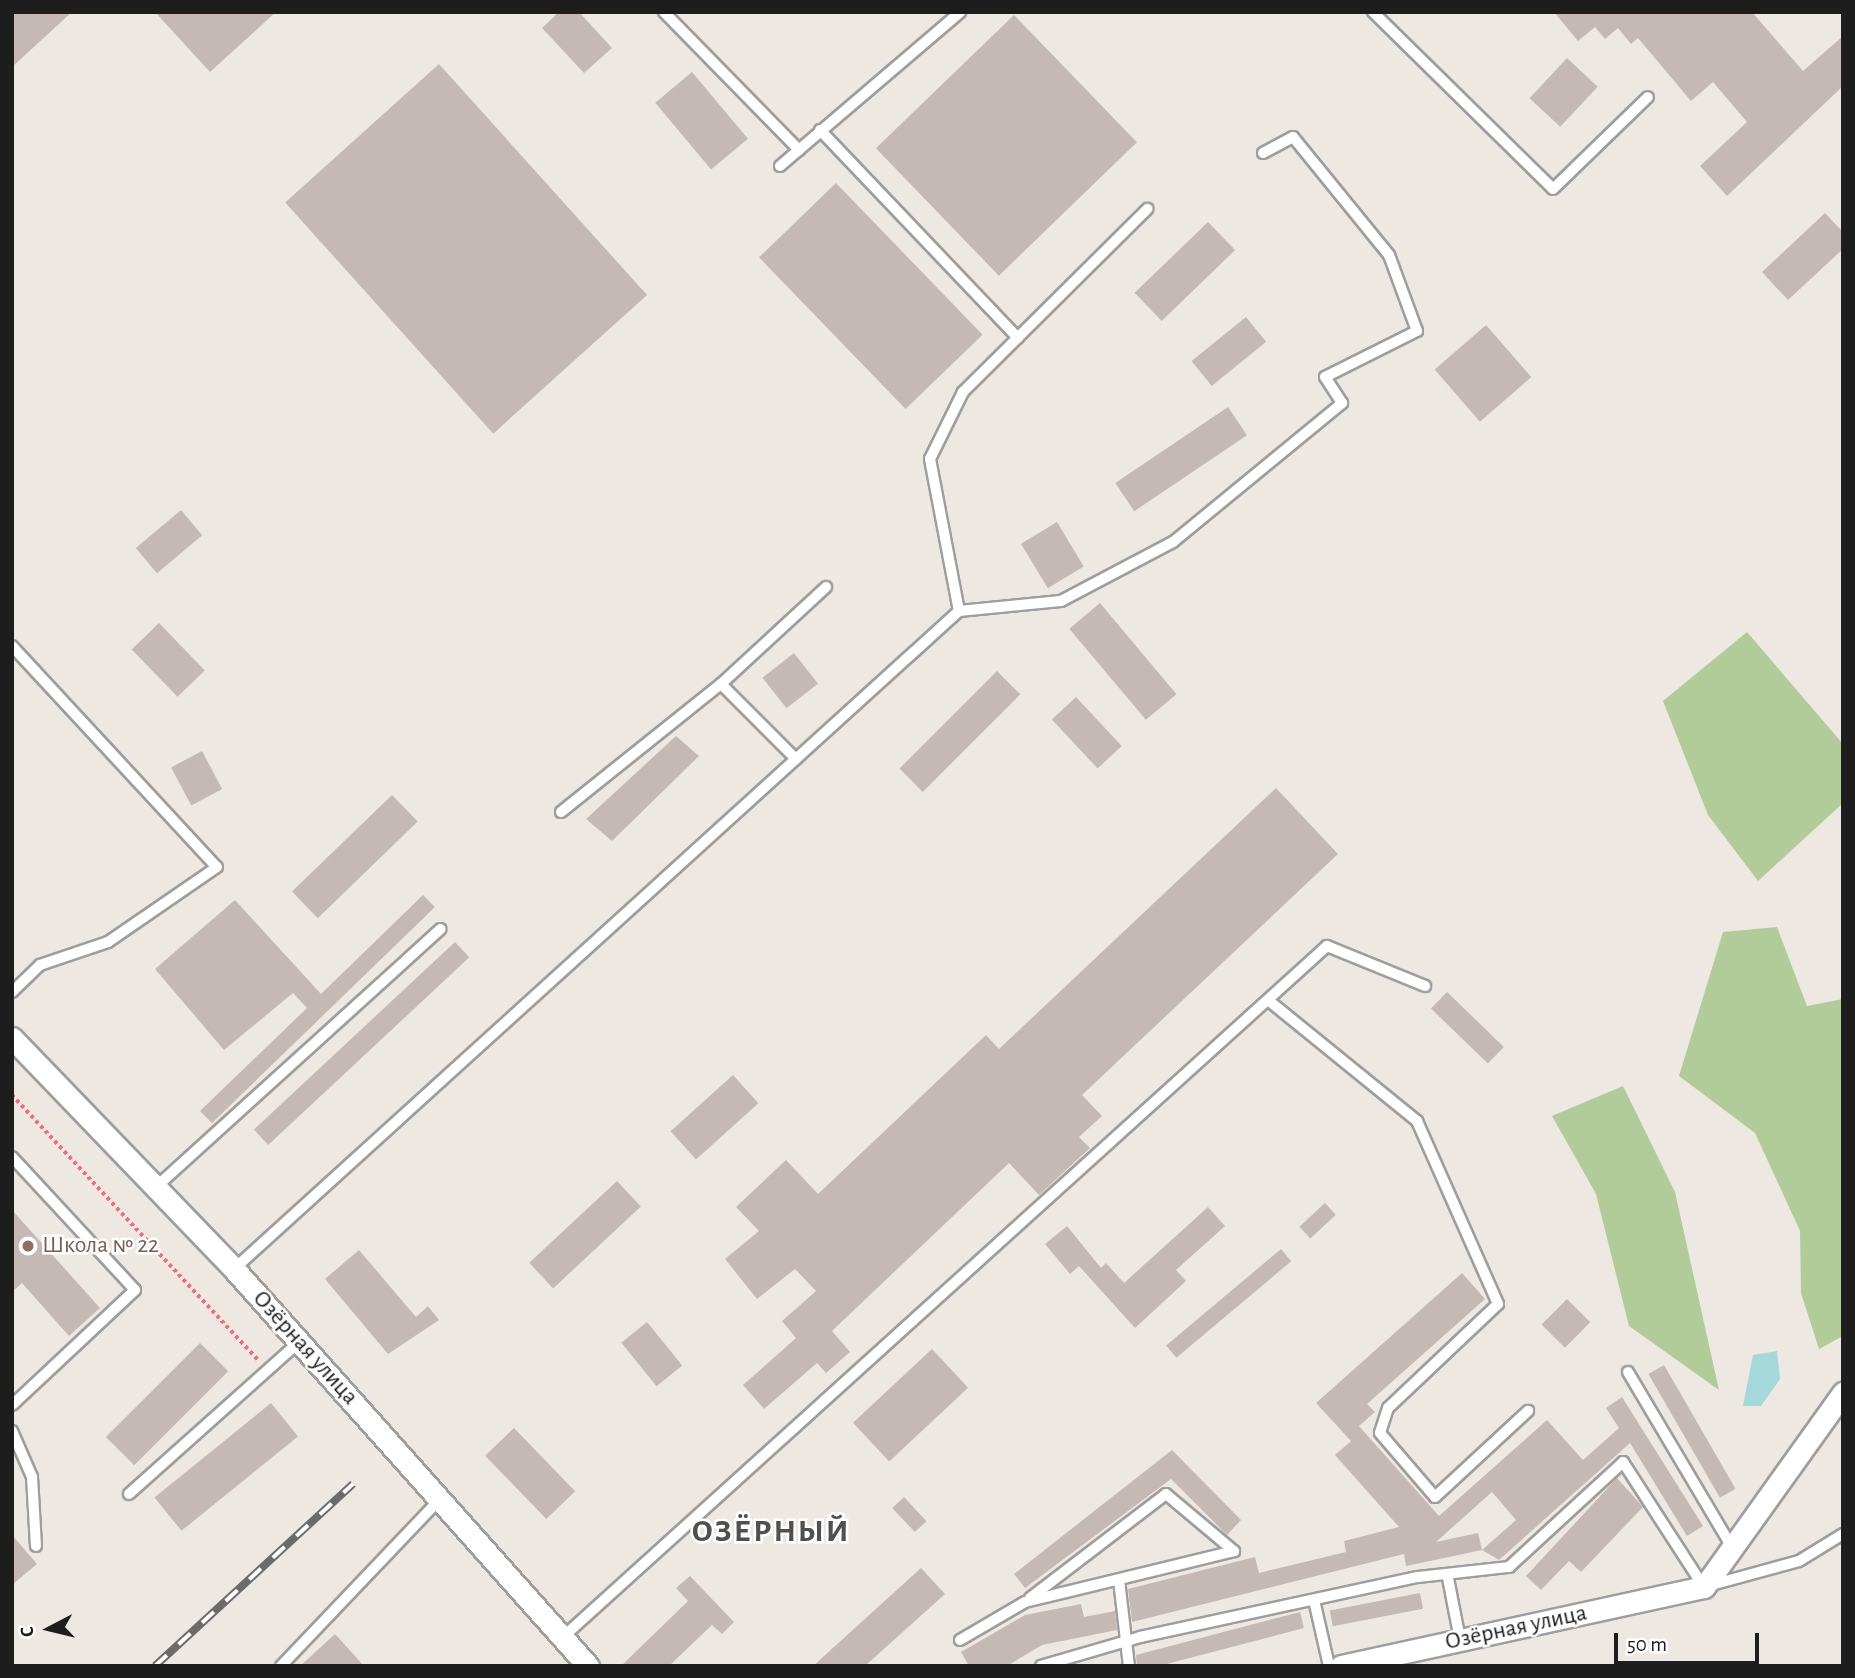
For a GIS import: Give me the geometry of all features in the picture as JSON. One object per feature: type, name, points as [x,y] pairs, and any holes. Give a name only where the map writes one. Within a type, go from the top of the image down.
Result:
[{"type":"street","name":"Озёрная улица","points":[[12,1038],[234,1269],[588,1666]]},
{"type":"street","points":[[1704,1587],[1734,1550],[1843,1393]]},
{"type":"street","name":"Озёрная улица","points":[[1341,1666],[1704,1587]]},
{"type":"lane","points":[[664,12],[799,150]]},
{"type":"lane","points":[[780,166],[960,12]]},
{"type":"lane","points":[[1373,12],[1553,189],[1648,97]]},
{"type":"lane","points":[[820,130],[1018,338]]},
{"type":"lane","points":[[234,1269],[959,611],[1061,601],[1173,542],[1342,403],[1325,377],[1417,331],[1389,255],[1293,136],[1263,153]]},
{"type":"lane","points":[[959,611],[930,459],[964,392],[1147,209]]},
{"type":"lane","points":[[561,812],[721,684],[825,587]]},
{"type":"lane","points":[[12,646],[217,867],[108,942],[40,965],[12,992]]},
{"type":"lane","points":[[721,684],[796,759]]},
{"type":"lane","points":[[156,1187],[441,929]]},
{"type":"lane","points":[[563,1637],[1327,946],[1425,986]]},
{"type":"lane","points":[[1268,1000],[1417,1121],[1498,1304],[1388,1408],[1380,1433],[1435,1497],[1528,1411]]},
{"type":"lane","points":[[12,1157],[135,1290],[12,1405]]},
{"type":"lane","points":[[129,1494],[264,1367],[299,1342]]},
{"type":"lane","points":[[1628,1372],[1734,1550]]},
{"type":"lane","points":[[12,1431],[32,1477],[36,1546]]},
{"type":"lane","points":[[1041,1666],[1128,1640],[1418,1577],[1448,1578],[1509,1567],[1623,1462],[1704,1587],[1800,1561],[1843,1534]]},
{"type":"lane","points":[[960,1640],[1025,1602],[1166,1494],[1234,1551],[1025,1602]]},
{"type":"lane","points":[[281,1666],[440,1499]]},
{"type":"lane","points":[[1448,1578],[1460,1640]]},
{"type":"lane","points":[[1119,1580],[1129,1666]]},
{"type":"lane","points":[[1314,1600],[1329,1666]]},
{"type":"path","points":[[12,1095],[264,1367]]},
{"type":"green space","points":[[1747,632],[1843,744],[1843,803],[1758,881],[1708,815],[1663,701]]},
{"type":"green space","points":[[1777,927],[1807,1006],[1843,999],[1843,1336],[1819,1349],[1801,1293],[1800,1231],[1755,1133],[1679,1076],[1723,932]]},
{"type":"green space","points":[[1623,1086],[1675,1192],[1719,1390],[1629,1326],[1596,1194],[1552,1116]]},
{"type":"water","points":[[1777,1351],[1780,1379],[1761,1406],[1743,1406],[1753,1355]]},
{"type":"building","points":[[12,12],[72,12],[12,67]]},
{"type":"building","points":[[155,12],[276,12],[210,72]]},
{"type":"building","points":[[559,12],[579,12],[612,48],[584,73],[542,28]]},
{"type":"building","points":[[1554,12],[1752,12],[1803,71],[1843,36],[1843,86],[1727,196],[1700,166],[1747,122],[1713,82],[1691,101],[1638,38],[1631,44],[1618,28],[1605,39],[1595,27],[1578,41]]},
{"type":"building","points":[[1014,15],[1137,142],[999,276],[876,148]]},
{"type":"building","points":[[1567,58],[1598,87],[1560,127],[1529,98]]},
{"type":"building","points":[[439,64],[647,295],[493,434],[285,203]]},
{"type":"building","points":[[692,72],[748,139],[711,169],[655,103]]},
{"type":"building","points":[[836,183],[983,335],[906,409],[759,257]]},
{"type":"building","points":[[1825,213],[1843,232],[1843,249],[1788,300],[1762,272]]},
{"type":"building","points":[[1208,222],[1235,250],[1162,321],[1135,293]]},
{"type":"building","points":[[1246,317],[1266,342],[1212,386],[1192,361]]},
{"type":"building","points":[[1486,325],[1531,377],[1480,422],[1435,370]]},
{"type":"building","points":[[1228,407],[1247,435],[1134,511],[1115,483]]},
{"type":"building","points":[[181,510],[202,535],[157,573],[136,548]]},
{"type":"building","points":[[1057,522],[1084,567],[1048,588],[1021,544]]},
{"type":"building","points":[[1100,603],[1176,694],[1146,720],[1069,629]]},
{"type":"building","points":[[159,623],[205,670],[178,697],[132,649]]},
{"type":"building","points":[[794,653],[818,684],[786,708],[762,678]]},
{"type":"building","points":[[997,671],[1020,694],[923,792],[899,769]]},
{"type":"building","points":[[1076,697],[1122,746],[1098,769],[1052,720]]},
{"type":"building","points":[[676,736],[699,756],[612,841],[586,819]]},
{"type":"building","points":[[202,751],[222,789],[191,805],[171,767]]},
{"type":"building","points":[[1276,788],[1338,854],[1082,1095],[1102,1116],[1079,1137],[1090,1148],[1039,1195],[1009,1163],[832,1331],[850,1352],[826,1373],[817,1363],[764,1409],[743,1385],[796,1338],[782,1321],[816,1291],[795,1269],[757,1299],[725,1259],[759,1231],[736,1207],[786,1160],[818,1194],[986,1035],[999,1049]]},
{"type":"building","points":[[392,795],[418,822],[318,918],[292,892]]},
{"type":"building","points":[[423,895],[435,907],[212,1123],[200,1111],[307,1008],[293,993],[224,1050],[155,969],[235,900],[321,994]]},
{"type":"building","points":[[455,942],[469,957],[268,1145],[254,1130]]},
{"type":"building","points":[[1447,992],[1504,1047],[1488,1063],[1431,1009]]},
{"type":"building","points":[[733,1075],[758,1103],[696,1159],[671,1131]]},
{"type":"building","points":[[617,1181],[641,1207],[553,1288],[529,1263]]},
{"type":"building","points":[[1325,1203],[1336,1215],[1310,1239],[1299,1227]]},
{"type":"building","points":[[1208,1207],[1225,1226],[1176,1270],[1186,1281],[1135,1328],[1079,1266],[1070,1274],[1045,1244],[1067,1226],[1101,1268],[1106,1263],[1124,1283]]},
{"type":"building","name":"Школа № 22","points":[[12,1210],[100,1308],[69,1336],[22,1283],[12,1292]]},
{"type":"building","points":[[1281,1249],[1291,1261],[1176,1358],[1166,1345]]},
{"type":"building","points":[[359,1250],[416,1317],[428,1306],[439,1320],[388,1354],[325,1279]]},
{"type":"building","points":[[1462,1273],[1485,1299],[1367,1404],[1375,1412],[1359,1426],[1439,1516],[1547,1420],[1583,1460],[1619,1428],[1606,1408],[1622,1397],[1703,1526],[1687,1536],[1630,1443],[1499,1560],[1482,1550],[1406,1566],[1404,1554],[1132,1622],[1128,1589],[1255,1557],[1259,1573],[1346,1552],[1344,1541],[1399,1527],[1335,1455],[1351,1441],[1316,1403]],"holes":[[[1492,1492],[1516,1520],[1482,1550],[1478,1533],[1436,1542]]]},
{"type":"building","points":[[1567,1299],[1590,1322],[1565,1348],[1542,1324]]},
{"type":"building","points":[[647,1322],[682,1366],[657,1386],[621,1343]]},
{"type":"building","points":[[200,1343],[228,1371],[134,1465],[106,1437]]},
{"type":"building","points":[[932,1349],[968,1388],[889,1461],[853,1423]]},
{"type":"building","points":[[1664,1365],[1736,1489],[1720,1498],[1648,1374]]},
{"type":"building","points":[[271,1403],[298,1436],[181,1531],[154,1497]]},
{"type":"building","points":[[514,1428],[575,1491],[546,1519],[485,1456]]},
{"type":"building","points":[[1172,1450],[1241,1520],[1227,1535],[1171,1479],[1025,1588],[1014,1574]]},
{"type":"building","points":[[1617,1478],[1643,1507],[1581,1572],[1569,1561],[1541,1590],[1526,1576]]},
{"type":"building","points":[[904,1497],[927,1521],[915,1532],[892,1508]]},
{"type":"building","points":[[12,1535],[37,1564],[12,1585]]},
{"type":"building","points":[[921,1568],[945,1594],[865,1666],[813,1666]]},
{"type":"building","points":[[690,1576],[734,1622],[722,1634],[712,1625],[669,1666],[621,1666],[688,1601],[676,1588]]},
{"type":"building","points":[[1420,1593],[1423,1609],[1333,1626],[1330,1611]]},
{"type":"building","points":[[1081,1604],[1084,1617],[1115,1611],[1117,1630],[1042,1645],[1007,1666],[969,1666],[961,1652],[1025,1615]]},
{"type":"building","points":[[1300,1612],[1304,1628],[1159,1666],[1137,1666],[1136,1655]]},
{"type":"building","points":[[335,1634],[364,1666],[300,1666]]},
{"type":"railway","points":[[155,1666],[353,1484]]},
{"type":"place","name":"Школа № 22","points":[[28,1246]]},
{"type":"district","name":"ОЗЁРНЫЙ","points":[[771,1531]]}]
